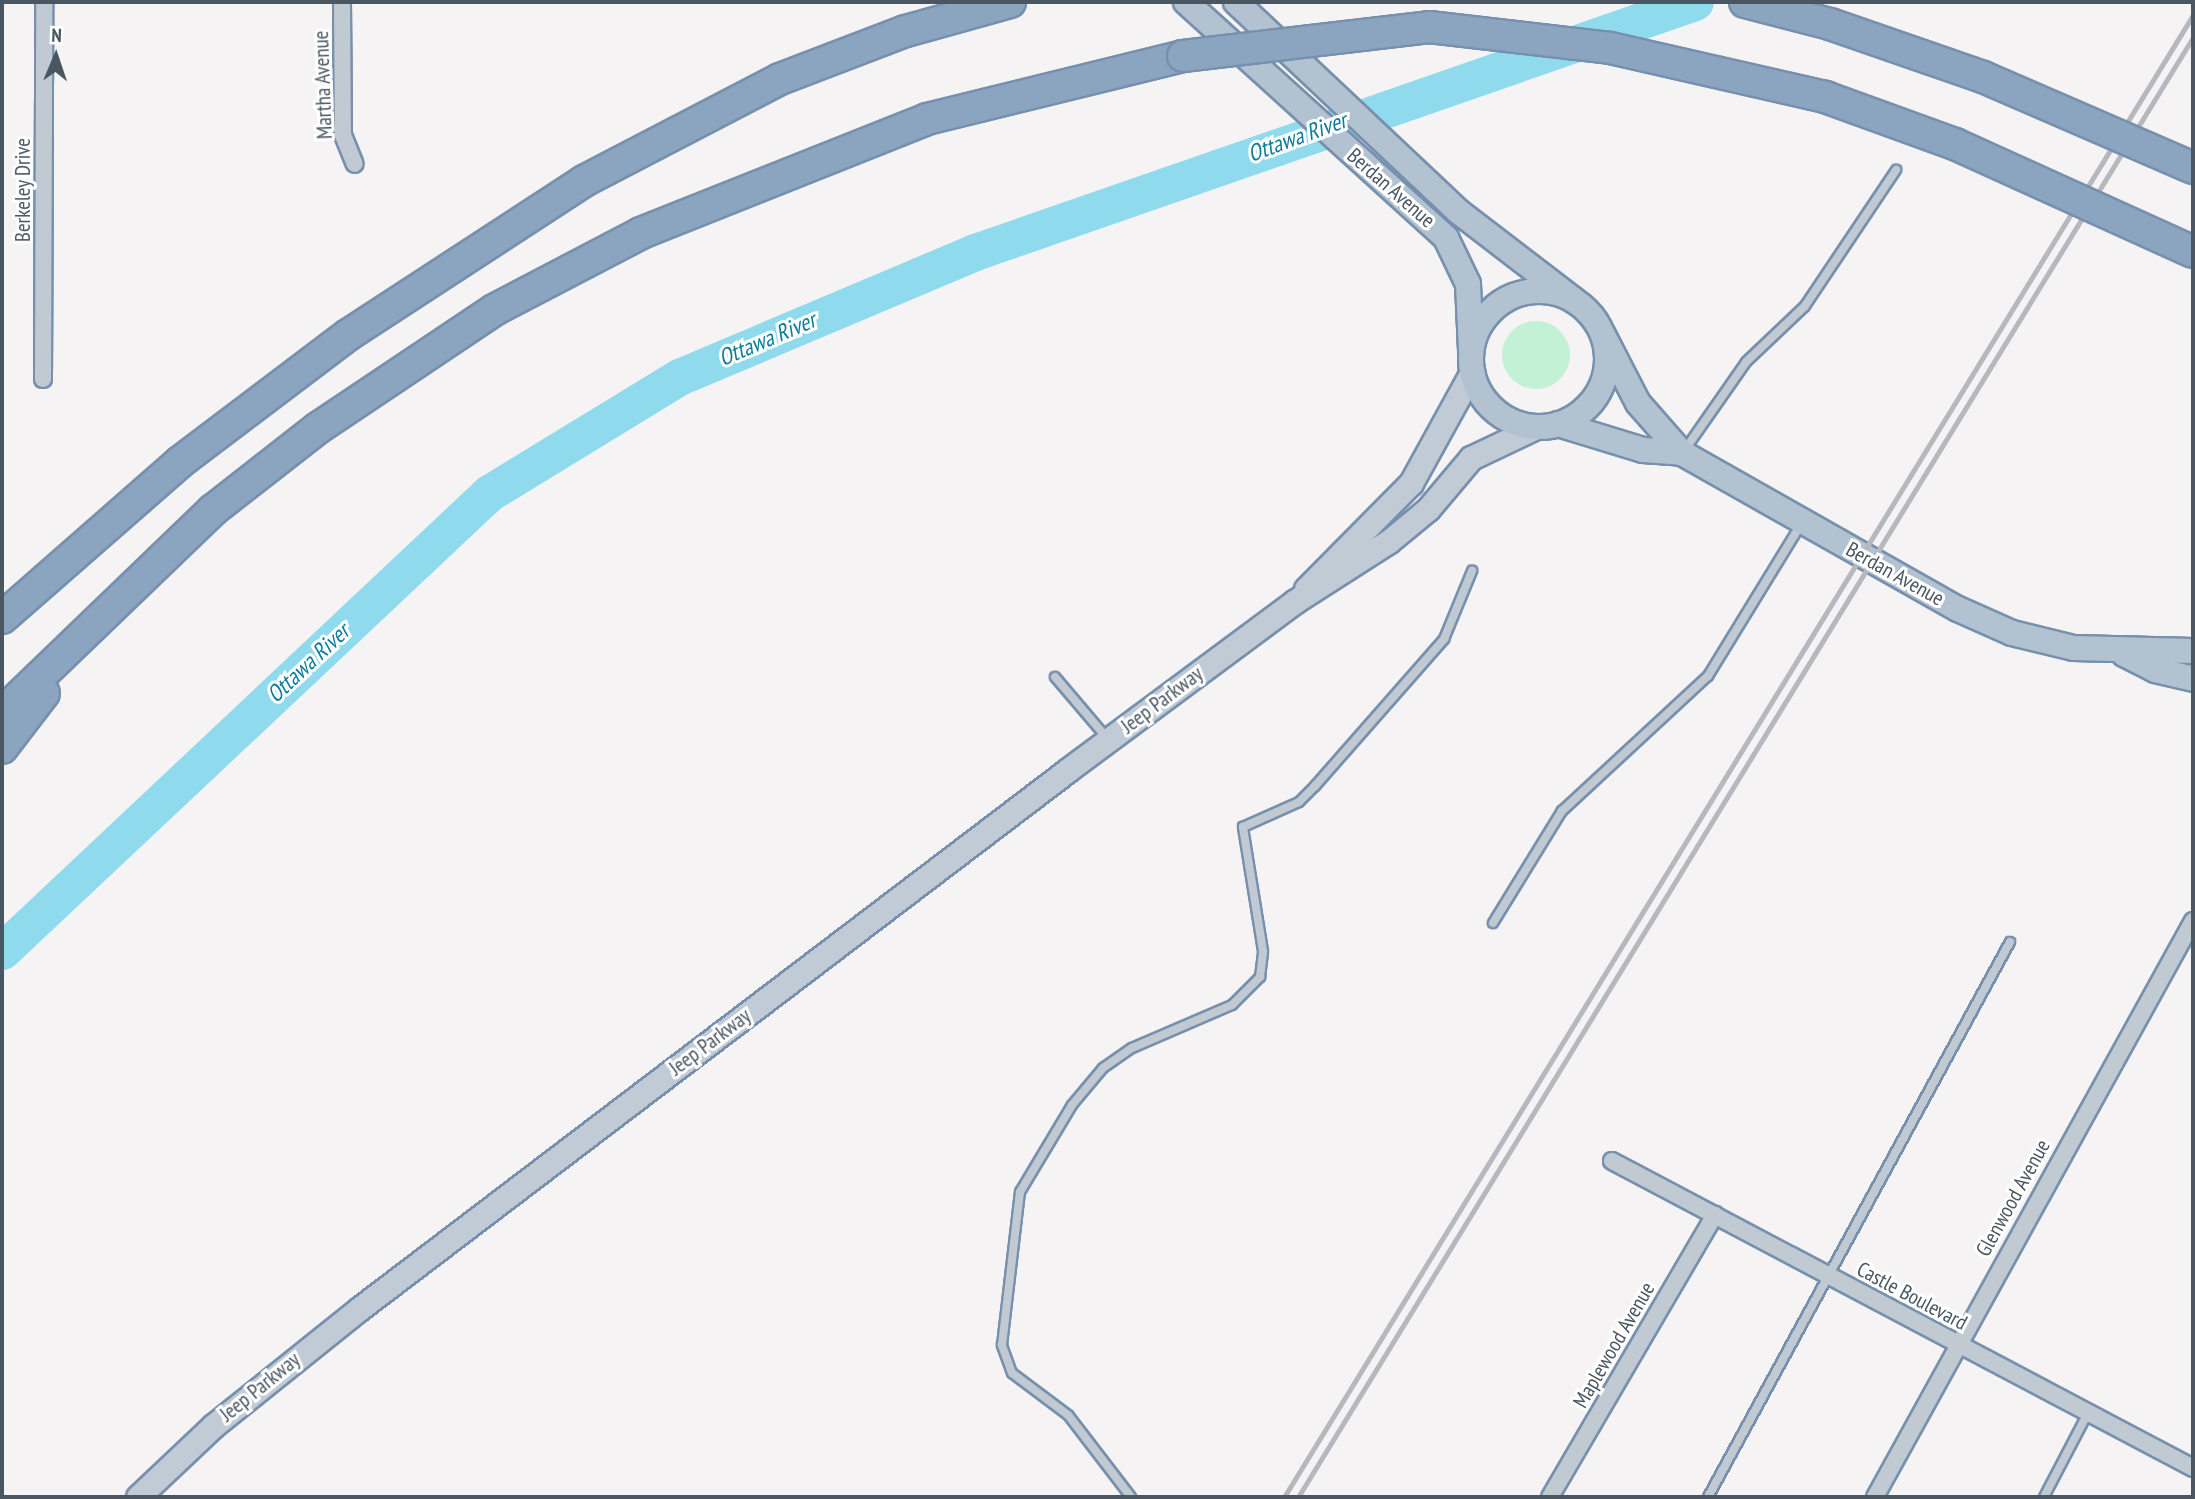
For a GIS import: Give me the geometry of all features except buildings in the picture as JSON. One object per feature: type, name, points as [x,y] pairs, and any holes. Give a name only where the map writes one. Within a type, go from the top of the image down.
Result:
[{"type":"highway","points":[[2,618],[47,574],[180,462],[348,335],[584,181],[779,79],[906,31],[1010,2]]},
{"type":"highway","points":[[1745,2],[1983,77],[2193,168]]},
{"type":"highway","points":[[2,713],[112,603],[213,510],[318,428],[494,310],[641,233],[927,119],[1183,56],[1429,27],[1609,48],[1825,97],[1955,144],[2193,252]]},
{"type":"highway","points":[[2,603],[47,574]]},
{"type":"highway","points":[[2,748],[112,603]]},
{"type":"main road","name":"Berdan Avenue","points":[[1186,2],[1455,249],[1468,285],[1472,361]]},
{"type":"main road","name":"Berdan Avenue","points":[[1240,5],[1335,92],[1394,153],[1500,246],[1575,301]]},
{"type":"main road","points":[[1543,292],[1575,301],[1603,335],[1608,356],[1600,389],[1578,415],[1547,426],[1494,410],[1472,361],[1491,310],[1510,297],[1543,292]]},
{"type":"main road","name":"Berdan Avenue","points":[[1603,335],[1638,403],[1682,453],[1984,622],[2047,642],[2124,654],[2193,651]]},
{"type":"main road","name":"Berdan Avenue","points":[[1547,426],[1643,450],[1682,453]]},
{"type":"main road","name":"Berdan Avenue","points":[[2124,654],[2155,670],[2193,679]]},
{"type":"street","name":"Berkeley Drive","points":[[43,379],[44,2]]},
{"type":"street","name":"Martha Avenue","points":[[342,2],[343,135],[355,164]]},
{"type":"street","name":"Jeep Parkway","points":[[1294,602],[1411,483],[1472,361]]},
{"type":"street","name":"Jeep Parkway","points":[[138,1497],[289,1363],[1109,740],[1294,602],[1388,542],[1428,509],[1471,458],[1547,426]]},
{"type":"street","name":"Glenwood Avenue","points":[[1875,1497],[1956,1343],[2193,921]]},
{"type":"street","name":"Castle Boulevard","points":[[1612,1161],[2193,1468]]},
{"type":"street","name":"Maplewood Avenue","points":[[1550,1497],[1715,1215]]},
{"type":"lane","points":[[1682,453],[1746,362],[1805,306],[1896,170]]},
{"type":"lane","points":[[1493,923],[1562,811],[1708,676],[1802,522]]},
{"type":"lane","points":[[1131,1497],[1068,1415],[1031,1392],[1009,1364],[1002,1345],[1020,1192],[1044,1148],[1102,1068],[1132,1048],[1232,1005],[1260,977],[1263,951],[1243,827],[1299,802],[1315,786],[1444,639],[1472,571]]},
{"type":"lane","points":[[1055,677],[1109,740]]},
{"type":"lane","points":[[1707,1497],[1826,1274],[2010,942]]},
{"type":"lane","points":[[2044,1497],[2088,1413]]},
{"type":"green space","points":[[1529,321],[1543,321],[1555,326],[1565,336],[1570,355],[1565,374],[1555,384],[1543,389],[1529,389],[1517,384],[1507,374],[1502,362],[1502,348],[1507,336],[1517,326]]},
{"type":"waterway","name":"Ottawa River","points":[[2,951],[489,493],[679,377],[975,252],[1695,2]]},
{"type":"railway","points":[[1284,1497],[2193,15]]},
{"type":"railway","points":[[1298,1497],[2193,37]]}]
